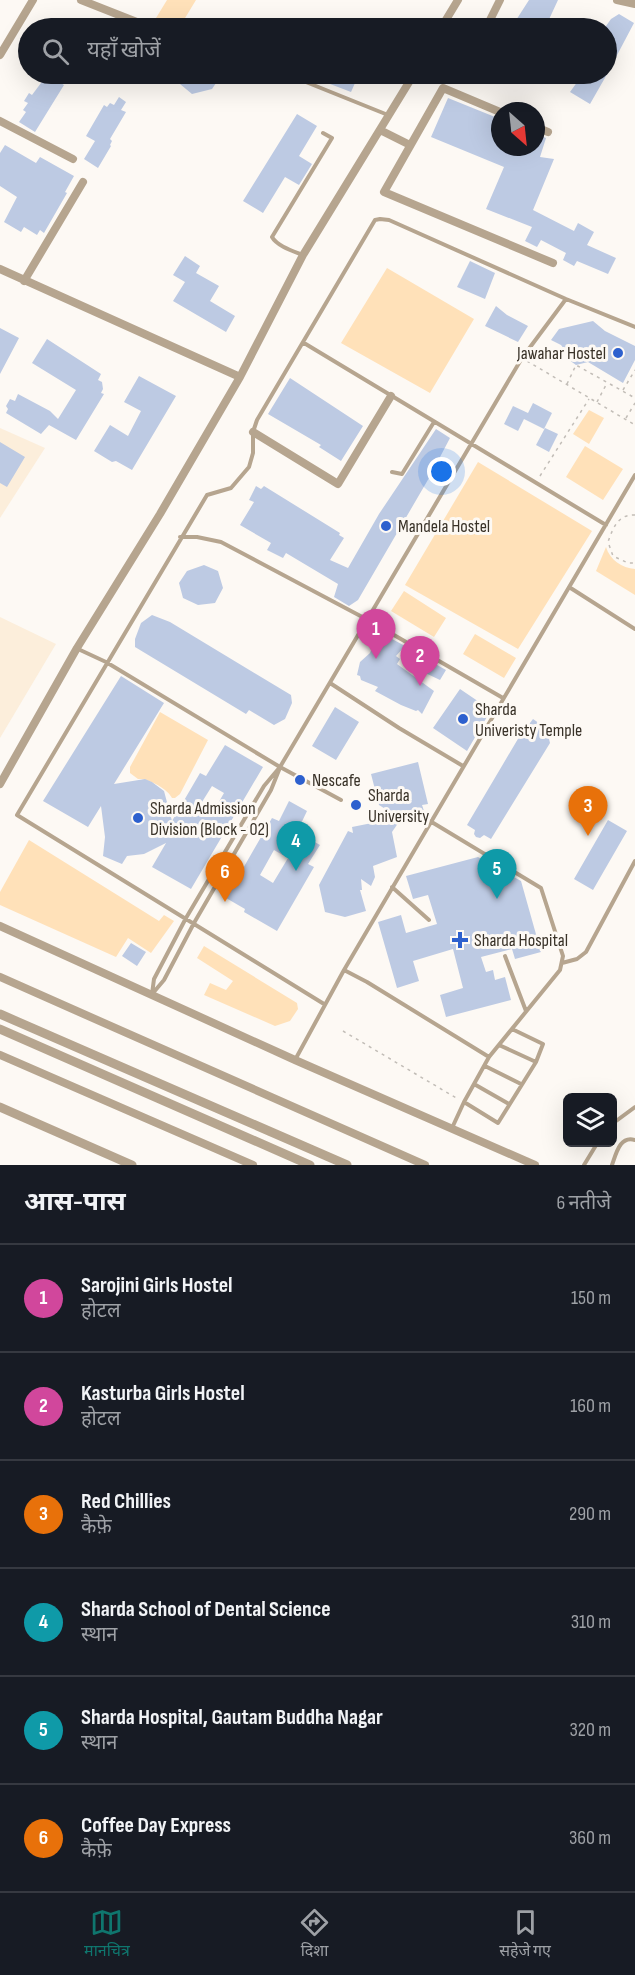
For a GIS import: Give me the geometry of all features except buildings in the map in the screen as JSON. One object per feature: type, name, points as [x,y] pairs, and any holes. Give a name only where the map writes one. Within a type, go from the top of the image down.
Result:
[{"type":"street","points":[[22,18],[33,0]]},
{"type":"street","points":[[81,0],[127,18]]},
{"type":"street","points":[[447,18],[458,0]]},
{"type":"street","points":[[491,18],[500,0]]},
{"type":"street","points":[[617,0],[635,4]]},
{"type":"street","points":[[0,55],[18,25]]},
{"type":"street","points":[[0,784],[77,648],[166,505],[240,377],[303,255],[408,84]]},
{"type":"street","points":[[491,108],[443,88],[384,192],[553,262]]},
{"type":"street","points":[[0,121],[73,159]]},
{"type":"street","points":[[380,130],[410,145]]},
{"type":"street","points":[[24,280],[83,182]]},
{"type":"street","points":[[0,269],[240,377]]},
{"type":"street","points":[[253,432],[338,484],[391,396]]},
{"type":"street","points":[[0,926],[295,1060],[535,1165]]},
{"type":"street","points":[[0,977],[425,1165]]},
{"type":"street","points":[[0,1014],[347,1165]]},
{"type":"street","points":[[0,1029],[310,1165]]},
{"type":"street","points":[[0,1055],[253,1165]]},
{"type":"street","points":[[0,1107],[132,1165]]},
{"type":"lane","points":[[311,84],[389,115]]},
{"type":"lane","points":[[303,255],[274,241],[272,237],[332,138],[323,133]]},
{"type":"lane","points":[[324,1004],[17,815],[207,495],[231,488],[249,467],[253,453],[253,432],[257,420],[304,343],[371,224],[380,219],[389,220],[566,299],[635,327]]},
{"type":"lane","points":[[152,994],[154,979],[186,918],[264,786],[280,767],[522,357],[566,299]]},
{"type":"lane","points":[[304,343],[606,525]]},
{"type":"lane","points":[[392,472],[402,474],[434,422]]},
{"type":"lane","points":[[295,1060],[324,1004],[430,821],[635,475]]},
{"type":"lane","points":[[180,537],[197,537],[221,542],[368,620],[503,698]]},
{"type":"lane","points":[[569,587],[635,629]]},
{"type":"lane","points":[[77,648],[106,662],[280,767],[341,800]]},
{"type":"lane","points":[[330,683],[399,729],[463,766]]},
{"type":"lane","points":[[152,994],[164,980],[194,923],[271,790],[280,767]]},
{"type":"lane","points":[[430,821],[541,888],[563,956],[560,970],[489,1057],[452,1129]]},
{"type":"lane","points":[[562,963],[577,959],[586,952],[635,861]]},
{"type":"lane","points":[[392,887],[429,920]]},
{"type":"lane","points":[[505,956],[526,1012]]},
{"type":"lane","points":[[344,970],[489,1057]]},
{"type":"lane","points":[[464,1102],[498,1123],[536,1062],[543,1044],[512,1029]]},
{"type":"lane","points":[[499,1045],[536,1062]]},
{"type":"lane","points":[[485,1066],[521,1084]]},
{"type":"lane","points":[[474,1084],[509,1104]]},
{"type":"lane","points":[[617,1120],[635,1107]]},
{"type":"lane","points":[[612,1165],[624,1140],[629,1138],[635,1140]]},
{"type":"lane","points":[[584,1165],[595,1147]]},
{"type":"path","points":[[522,357],[635,425]]},
{"type":"path","points":[[566,384],[576,365],[635,398]]},
{"type":"path","points":[[622,391],[635,370]]},
{"type":"path","points":[[597,402],[608,382]]},
{"type":"path","points":[[536,483],[590,398]]},
{"type":"path","points":[[625,419],[635,404]]},
{"type":"path","points":[[635,515],[628,514],[619,520],[608,542],[613,556],[628,563],[635,563]]},
{"type":"path","points":[[343,1031],[464,1102]]},
{"type":"shaded area","points":[[167,0],[196,0],[185,18],[156,18]]},
{"type":"shaded area","points":[[387,268],[474,319],[430,393],[341,343]]},
{"type":"shaded area","points":[[589,410],[604,418],[589,444],[573,434]]},
{"type":"shaded area","points":[[0,428],[45,448],[0,518]]},
{"type":"shaded area","points":[[585,446],[623,469],[603,500],[566,477]]},
{"type":"shaded area","points":[[478,462],[592,531],[518,649],[405,585]]},
{"type":"shaded area","points":[[606,547],[610,556],[617,563],[635,569],[635,595],[596,571]]},
{"type":"shaded area","points":[[404,591],[446,618],[434,637],[391,611]]},
{"type":"shaded area","points":[[0,617],[56,644],[0,738]]},
{"type":"shaded area","points":[[475,634],[516,658],[504,678],[463,654]]},
{"type":"shaded area","points":[[160,712],[208,740],[180,794],[175,798],[157,785],[138,779],[130,773],[130,767]]},
{"type":"shaded area","points":[[29,840],[159,921],[164,915],[174,921],[151,953],[128,938],[116,957],[0,905],[0,892]]},
{"type":"shaded area","points":[[204,946],[297,1003],[298,1009],[290,1021],[275,1026],[204,995],[210,983],[226,990],[233,981],[197,958]]},
{"type":"place","name":"Jawahar Hostel","points":[[618,353]]},
{"type":"place","name":"Mandela Hostel","points":[[386,526]]},
{"type":"place","name":"Sarojini Girls Hostel","points":[[376,659]]},
{"type":"place","name":"Kasturba Girls Hostel","points":[[420,686]]},
{"type":"place","name":"Sharda Univeristy Temple","points":[[463,719]]},
{"type":"place","name":"Nescafe","points":[[300,780]]},
{"type":"place","name":"Sharda University","points":[[356,805]]},
{"type":"place","name":"Sharda Admission Division (Block - 02)","points":[[138,818]]},
{"type":"place","name":"Red Chillies","points":[[588,836]]},
{"type":"place","name":"Sharda School of Dental Science","points":[[296,871]]},
{"type":"place","name":"Sharda Hospital, Gautam Buddha Nagar","points":[[497,899]]},
{"type":"place","name":"Coffee Day Express","points":[[225,902]]},
{"type":"place","name":"Sharda Hospital","points":[[460,940]]}]
